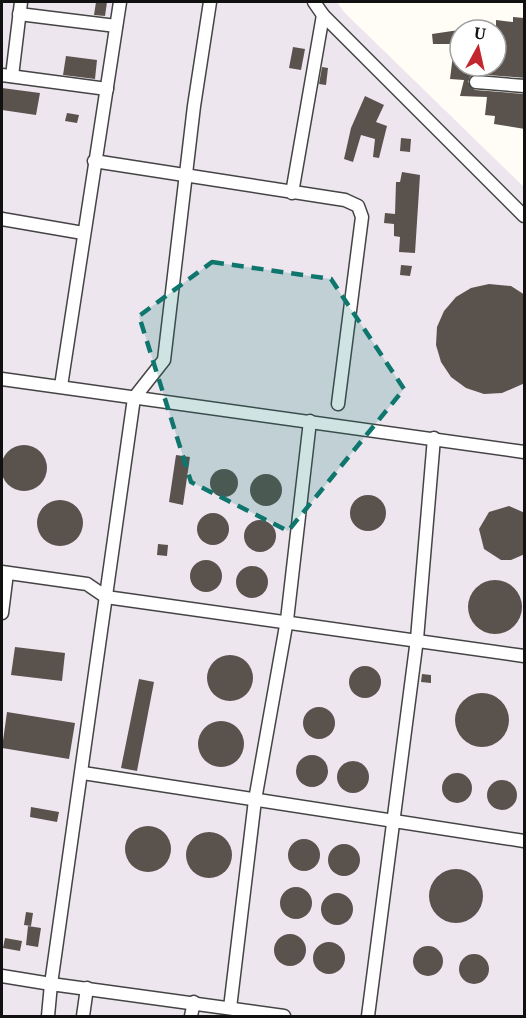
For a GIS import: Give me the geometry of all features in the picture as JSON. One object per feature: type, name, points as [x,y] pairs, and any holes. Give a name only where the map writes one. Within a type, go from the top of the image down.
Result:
[{"type":"street","points":[[61,386],[120,2]]},
{"type":"street","points":[[48,1017],[134,398],[164,360],[185,177],[210,2]]},
{"type":"street","points":[[314,2],[323,15],[525,216]]},
{"type":"street","points":[[107,89],[7,75],[20,8],[116,26]]},
{"type":"street","points":[[292,193],[323,15]]},
{"type":"street","points":[[476,82],[525,86]]},
{"type":"street","points":[[94,161],[185,177],[345,200],[358,206],[362,217],[338,404]]},
{"type":"street","points":[[2,219],[83,233]]},
{"type":"street","points":[[2,379],[525,452]]},
{"type":"street","points":[[230,1008],[255,800],[287,620],[310,421]]},
{"type":"street","points":[[368,1017],[417,639],[434,438]]},
{"type":"street","points":[[2,613],[4,573],[87,584],[106,597],[287,620],[525,656]]},
{"type":"street","points":[[83,774],[525,841]]},
{"type":"street","points":[[2,976],[194,1002],[284,1017]]},
{"type":"street","points":[[83,1017],[87,988]]},
{"type":"street","points":[[191,1017],[194,1002]]},
{"type":"highlighted area","points":[[212,262],[331,279],[404,389],[288,531],[191,482],[139,316]]},
{"type":"shaded area","points":[[2,2],[337,2],[344,12],[524,187],[524,1016],[2,1016]]},
{"type":"building","points":[[96,2],[107,2],[105,16],[94,15]]},
{"type":"building","points":[[513,17],[524,18],[525,78],[508,77],[508,21],[513,22]]},
{"type":"building","points":[[448,32],[448,44],[433,44],[432,34]]},
{"type":"building","points":[[293,47],[305,49],[301,70],[289,68]]},
{"type":"building","points":[[66,56],[97,60],[95,79],[63,75]]},
{"type":"building","points":[[322,67],[328,68],[326,85],[319,84]]},
{"type":"building","points":[[470,78],[468,82],[475,90],[525,94],[525,129],[494,124],[495,116],[485,115],[487,97],[460,96],[464,80],[450,79]]},
{"type":"building","points":[[2,88],[40,93],[36,115],[2,110]]},
{"type":"building","points":[[365,96],[384,105],[376,122],[387,126],[379,158],[373,157],[375,139],[361,135],[353,162],[344,159],[351,128]]},
{"type":"building","points":[[67,113],[79,115],[77,123],[65,121]]},
{"type":"building","points":[[401,138],[411,139],[410,152],[400,151]]},
{"type":"building","points":[[402,172],[420,175],[415,253],[399,252],[400,237],[394,236],[394,224],[384,223],[385,213],[395,214],[396,182],[400,182]]},
{"type":"building","points":[[401,265],[412,266],[410,276],[400,275]]},
{"type":"building","points":[[489,284],[511,286],[525,295],[525,383],[502,393],[484,394],[466,388],[451,377],[441,362],[436,345],[437,327],[444,311],[456,297],[471,288]]},
{"type":"building","points":[[24,445],[40,452],[47,468],[40,484],[24,491],[8,484],[1,468],[8,452]]},
{"type":"building","points":[[176,455],[190,457],[183,505],[169,502]]},
{"type":"building","points":[[224,469],[234,473],[238,483],[234,493],[224,497],[214,493],[210,483],[214,473]]},
{"type":"building","points":[[266,474],[277,479],[282,490],[277,501],[266,506],[255,501],[250,490],[255,479]]},
{"type":"building","points":[[368,495],[381,500],[386,513],[381,526],[368,531],[355,526],[350,513],[355,500]]},
{"type":"building","points":[[60,500],[76,507],[83,523],[76,539],[60,546],[44,539],[37,523],[44,507]]},
{"type":"building","points":[[509,506],[525,513],[525,554],[511,560],[501,560],[484,549],[479,529],[489,512]]},
{"type":"building","points":[[213,513],[224,518],[229,529],[224,540],[213,545],[202,540],[197,529],[202,518]]},
{"type":"building","points":[[260,520],[271,525],[276,536],[271,547],[260,552],[249,547],[244,536],[249,525]]},
{"type":"building","points":[[158,544],[168,545],[167,556],[157,555]]},
{"type":"building","points":[[206,560],[217,565],[222,576],[217,587],[206,592],[195,587],[190,576],[195,565]]},
{"type":"building","points":[[252,566],[263,571],[268,582],[263,593],[252,598],[241,593],[236,582],[241,571]]},
{"type":"building","points":[[490,580],[500,580],[510,584],[518,592],[522,607],[518,622],[510,630],[500,634],[490,634],[480,630],[472,622],[468,612],[468,602],[472,592],[480,584]]},
{"type":"building","points":[[15,647],[65,653],[62,681],[11,675]]},
{"type":"building","points":[[230,655],[246,662],[253,678],[246,694],[230,701],[214,694],[207,678],[214,662]]},
{"type":"building","points":[[365,666],[376,671],[381,682],[376,693],[365,698],[354,693],[349,682],[354,671]]},
{"type":"building","points":[[422,674],[431,675],[431,683],[421,682]]},
{"type":"building","points":[[139,679],[154,682],[137,771],[121,768]]},
{"type":"building","points":[[477,693],[487,693],[497,697],[505,705],[509,720],[505,735],[497,743],[487,747],[477,747],[467,743],[459,735],[455,725],[455,715],[459,705],[467,697]]},
{"type":"building","points":[[319,707],[330,712],[335,723],[330,734],[319,739],[308,734],[303,723],[308,712]]},
{"type":"building","points":[[7,712],[75,723],[69,759],[2,748]]},
{"type":"building","points":[[221,721],[237,728],[244,744],[237,760],[221,767],[205,760],[198,744],[205,728]]},
{"type":"building","points":[[312,755],[323,760],[328,771],[323,782],[312,787],[301,782],[296,771],[301,760]]},
{"type":"building","points":[[353,761],[364,766],[369,777],[364,788],[353,793],[342,788],[337,777],[342,766]]},
{"type":"building","points":[[457,773],[468,777],[472,788],[468,799],[457,803],[446,799],[442,788],[446,777]]},
{"type":"building","points":[[502,780],[513,784],[517,795],[513,806],[502,810],[491,806],[487,795],[491,784]]},
{"type":"building","points":[[31,807],[59,812],[57,822],[30,817]]},
{"type":"building","points":[[148,826],[164,833],[171,849],[164,865],[148,872],[132,865],[125,849],[132,833]]},
{"type":"building","points":[[209,832],[225,839],[232,855],[225,871],[209,878],[193,871],[186,855],[193,839]]},
{"type":"building","points":[[304,839],[315,844],[320,855],[315,866],[304,871],[293,866],[288,855],[293,844]]},
{"type":"building","points":[[344,844],[355,849],[360,860],[355,871],[344,876],[333,871],[328,860],[333,849]]},
{"type":"building","points":[[451,869],[461,869],[471,873],[479,881],[483,896],[479,911],[471,919],[461,923],[451,923],[441,919],[433,911],[429,901],[429,891],[433,881],[441,873]]},
{"type":"building","points":[[296,887],[307,892],[312,903],[307,914],[296,919],[285,914],[280,903],[285,892]]},
{"type":"building","points":[[337,893],[348,898],[353,909],[348,920],[337,925],[326,920],[321,909],[326,898]]},
{"type":"building","points":[[26,912],[33,913],[31,926],[24,925]]},
{"type":"building","points":[[28,926],[41,928],[38,947],[26,945]]},
{"type":"building","points":[[290,934],[301,939],[306,950],[301,961],[290,966],[279,961],[274,950],[279,939]]},
{"type":"building","points":[[5,938],[22,941],[20,951],[3,948]]},
{"type":"building","points":[[329,942],[340,947],[345,958],[340,969],[329,974],[318,969],[313,958],[318,947]]},
{"type":"building","points":[[428,946],[439,950],[443,961],[439,972],[428,976],[417,972],[413,961],[417,950]]},
{"type":"building","points":[[474,954],[485,958],[489,969],[485,980],[474,984],[463,980],[459,969],[463,958]]}]
